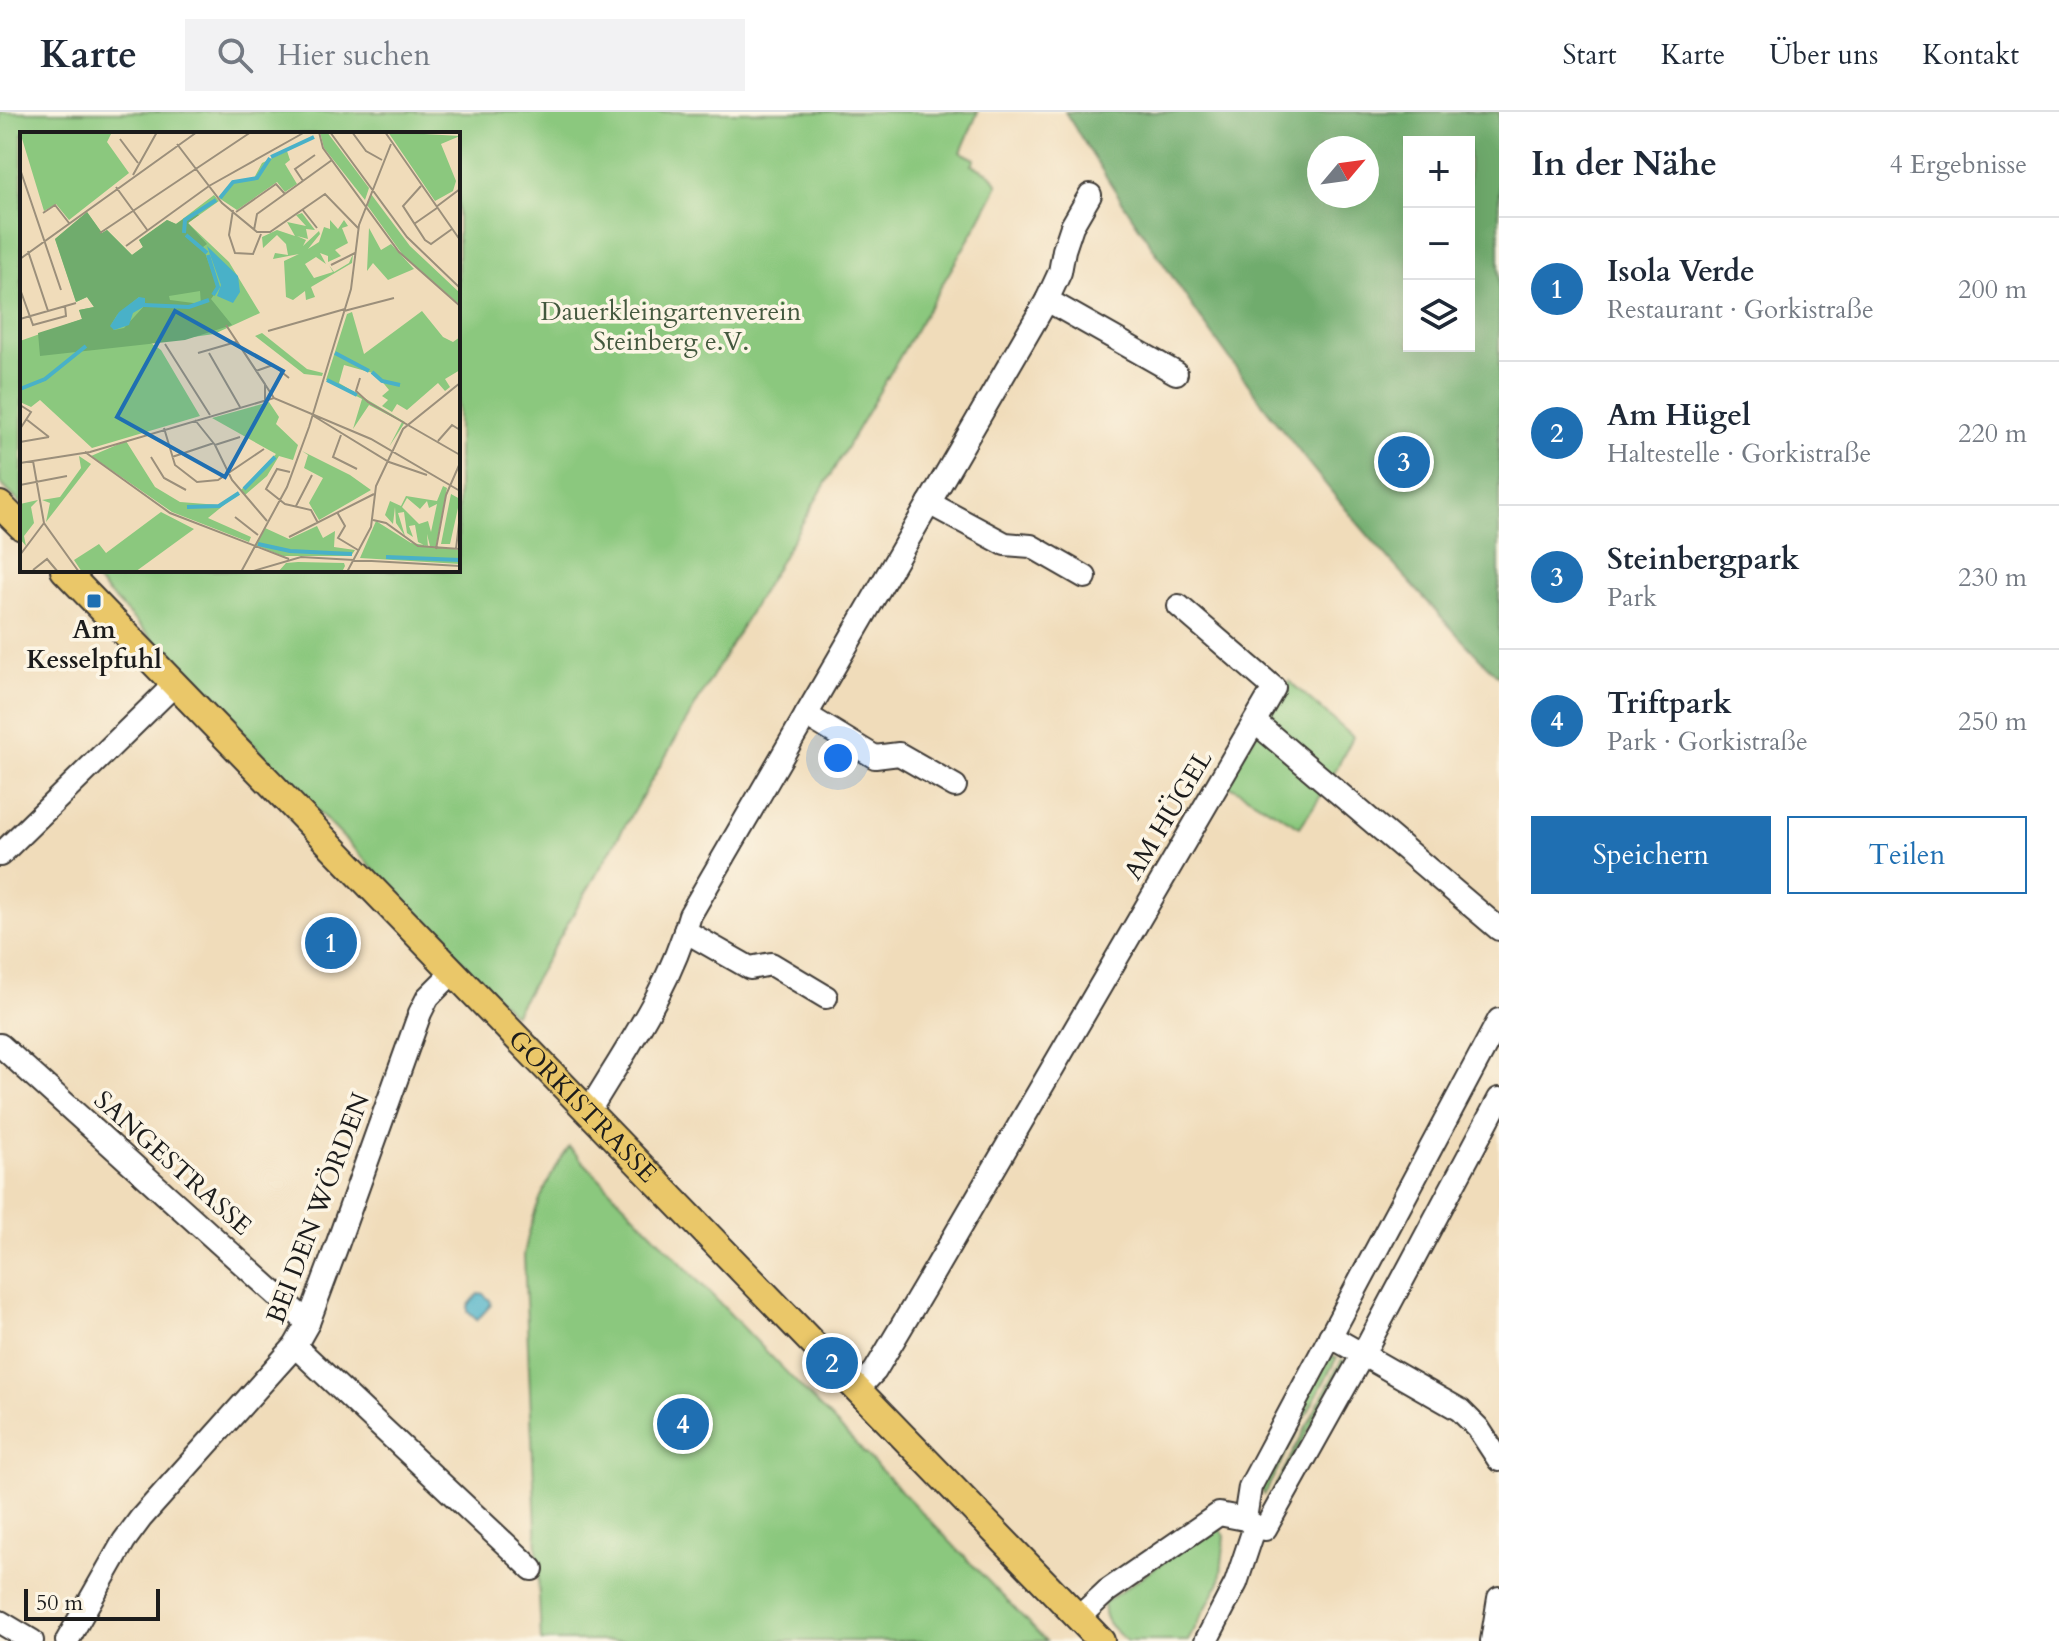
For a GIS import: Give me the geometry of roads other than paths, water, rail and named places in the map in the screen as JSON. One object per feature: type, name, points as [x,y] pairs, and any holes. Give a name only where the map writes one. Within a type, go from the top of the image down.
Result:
[{"type":"main road","points":[[0,505],[20,525]]},
{"type":"main road","name":"GORKISTRASSE","points":[[66,572],[1101,1641]]},
{"type":"street","points":[[586,1109],[595,1101],[657,1000],[690,915],[1047,300],[1060,272],[1072,226],[1090,195]]},
{"type":"street","points":[[1047,300],[1176,373]]},
{"type":"street","points":[[929,503],[1005,544],[1031,546],[1085,577]]},
{"type":"street","name":"AM HÜGEL","points":[[858,1389],[875,1371],[925,1287],[1274,688],[1179,606]]},
{"type":"street","points":[[0,855],[175,684]]},
{"type":"street","points":[[806,715],[875,757],[899,754],[955,786]]},
{"type":"street","points":[[1255,722],[1499,929]]},
{"type":"street","points":[[685,931],[750,968],[771,964],[826,997]]},
{"type":"street","name":"BEI DEN WÖRDEN","points":[[67,1641],[124,1541],[141,1518],[295,1346],[308,1323],[420,1013],[428,997],[453,972]]},
{"type":"street","points":[[1206,1641],[1236,1583],[1250,1523],[1250,1487],[1499,1020]]},
{"type":"street","name":"SANGESTRASSE","points":[[0,1045],[308,1323]]},
{"type":"street","points":[[1078,1618],[1107,1591],[1219,1514],[1265,1529],[1363,1354],[1499,1099]]},
{"type":"street","points":[[1330,1336],[1460,1410],[1478,1428],[1499,1460]]},
{"type":"street","points":[[295,1346],[532,1569]]},
{"type":"street","points":[[1492,1641],[1499,1598]]},
{"type":"street","points":[[0,1622],[32,1641]]},
{"type":"water","points":[[482,1293],[491,1305],[477,1320],[468,1312],[468,1306]]},
{"type":"place","name":"Steinbergpark","points":[[1404,462]]},
{"type":"place","name":"Am Kesselpfuhl","points":[[94,601]]},
{"type":"place","name":"Isola Verde","points":[[331,943]]},
{"type":"place","name":"Am Hügel","points":[[832,1363]]},
{"type":"place","name":"Triftpark","points":[[683,1424]]},
{"type":"park label","name":"Dauerkleingartenverein Steinberg e.V.","points":[[671,326]]}]
